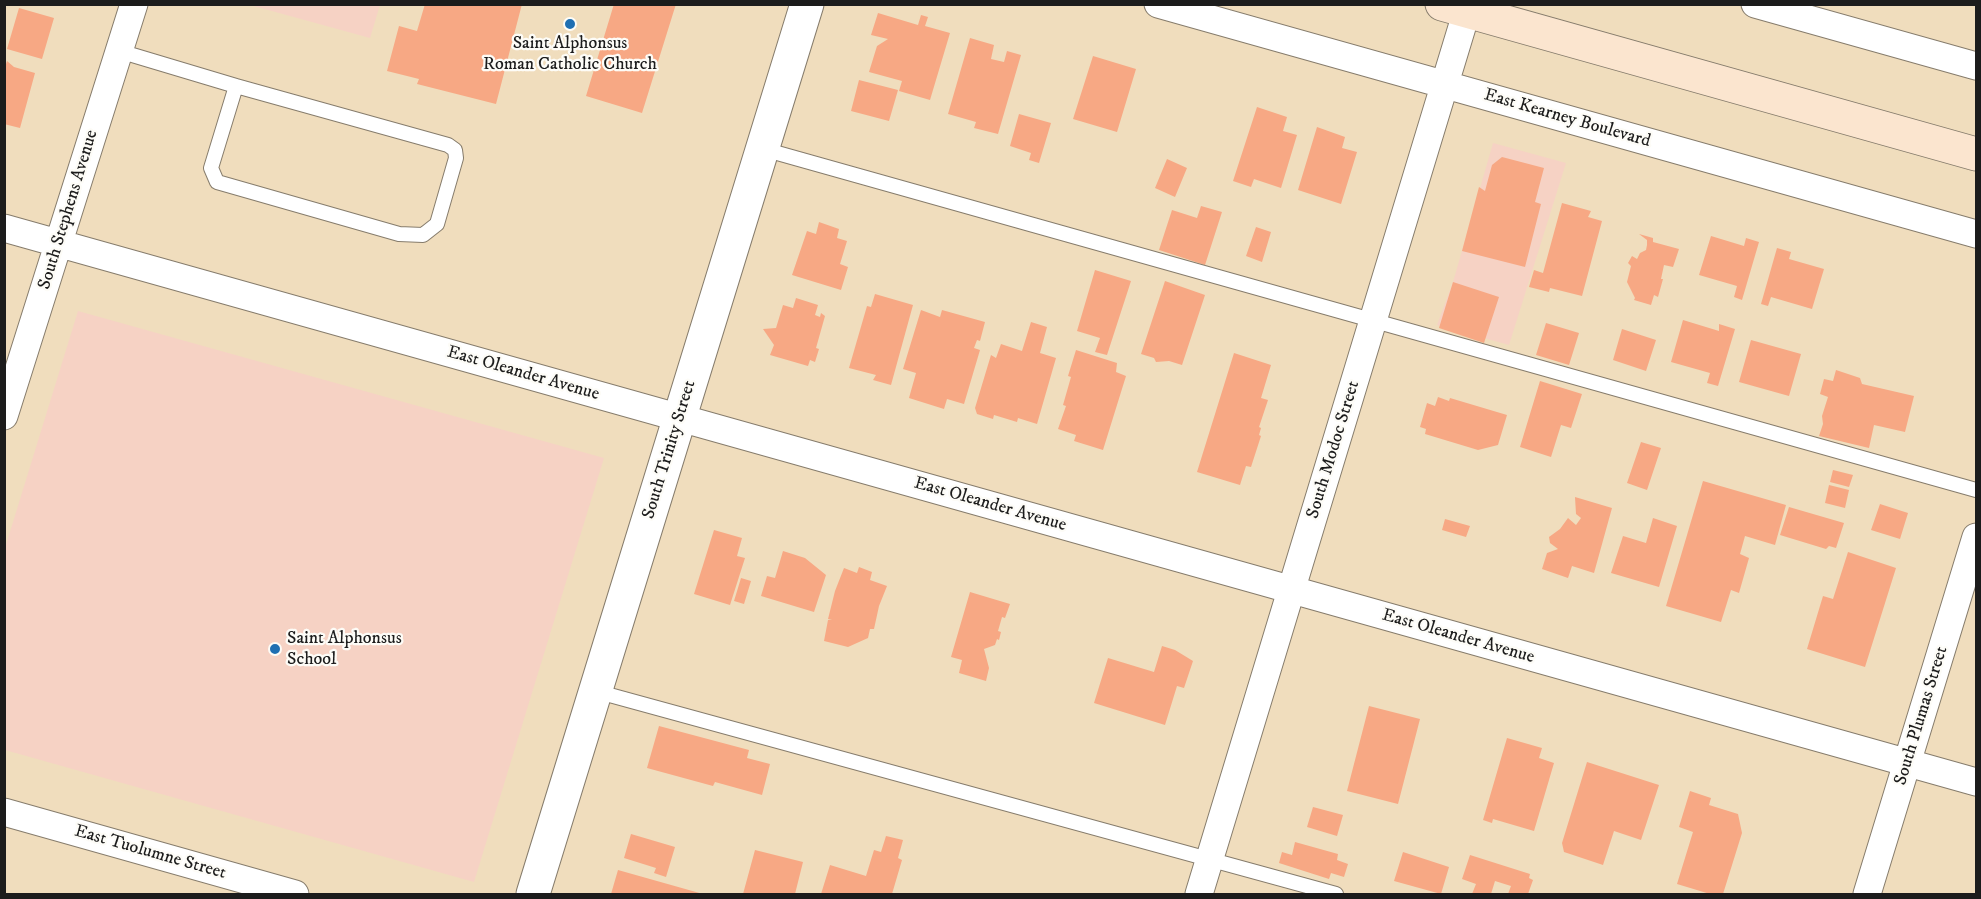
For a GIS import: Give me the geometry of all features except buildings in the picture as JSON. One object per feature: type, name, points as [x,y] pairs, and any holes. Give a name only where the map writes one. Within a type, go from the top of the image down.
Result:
[{"type":"main road","points":[[1460,7],[1977,154]]},
{"type":"street","name":"South Stephens Avenue","points":[[4,416],[134,4]]},
{"type":"street","name":"South Trinity Street","points":[[532,894],[807,4]]},
{"type":"street","name":"East Kearney Boulevard","points":[[1158,4],[1977,234]]},
{"type":"street","points":[[1755,4],[1977,66]]},
{"type":"street","name":"South Modoc Street","points":[[1199,894],[1445,85],[1460,7]]},
{"type":"street","name":"East Oleander Avenue","points":[[4,228],[1977,782]]},
{"type":"street","name":"South Plumas Street","points":[[1867,894],[1977,537]]},
{"type":"street","name":"East Tuolumne Street","points":[[4,812],[295,894]]},
{"type":"lane","points":[[119,51],[448,145],[455,150],[456,158],[437,224],[423,235],[399,234],[217,182],[211,168],[236,86]]},
{"type":"lane","points":[[763,149],[1977,490]]},
{"type":"lane","points":[[596,691],[1336,894]]},
{"type":"shaded area","points":[[250,5],[380,5],[370,38]]},
{"type":"shaded area","points":[[1493,143],[1566,163],[1509,345],[1437,325],[1453,282]]},
{"type":"shaded area","name":"Saint Alphonsus School","points":[[78,311],[604,458],[474,882],[5,750],[5,548]]},
{"type":"place","name":"Saint Alphonsus Roman Catholic Church","points":[[570,24]]},
{"type":"place","name":"Saint Alphonsus School","points":[[275,649]]}]
